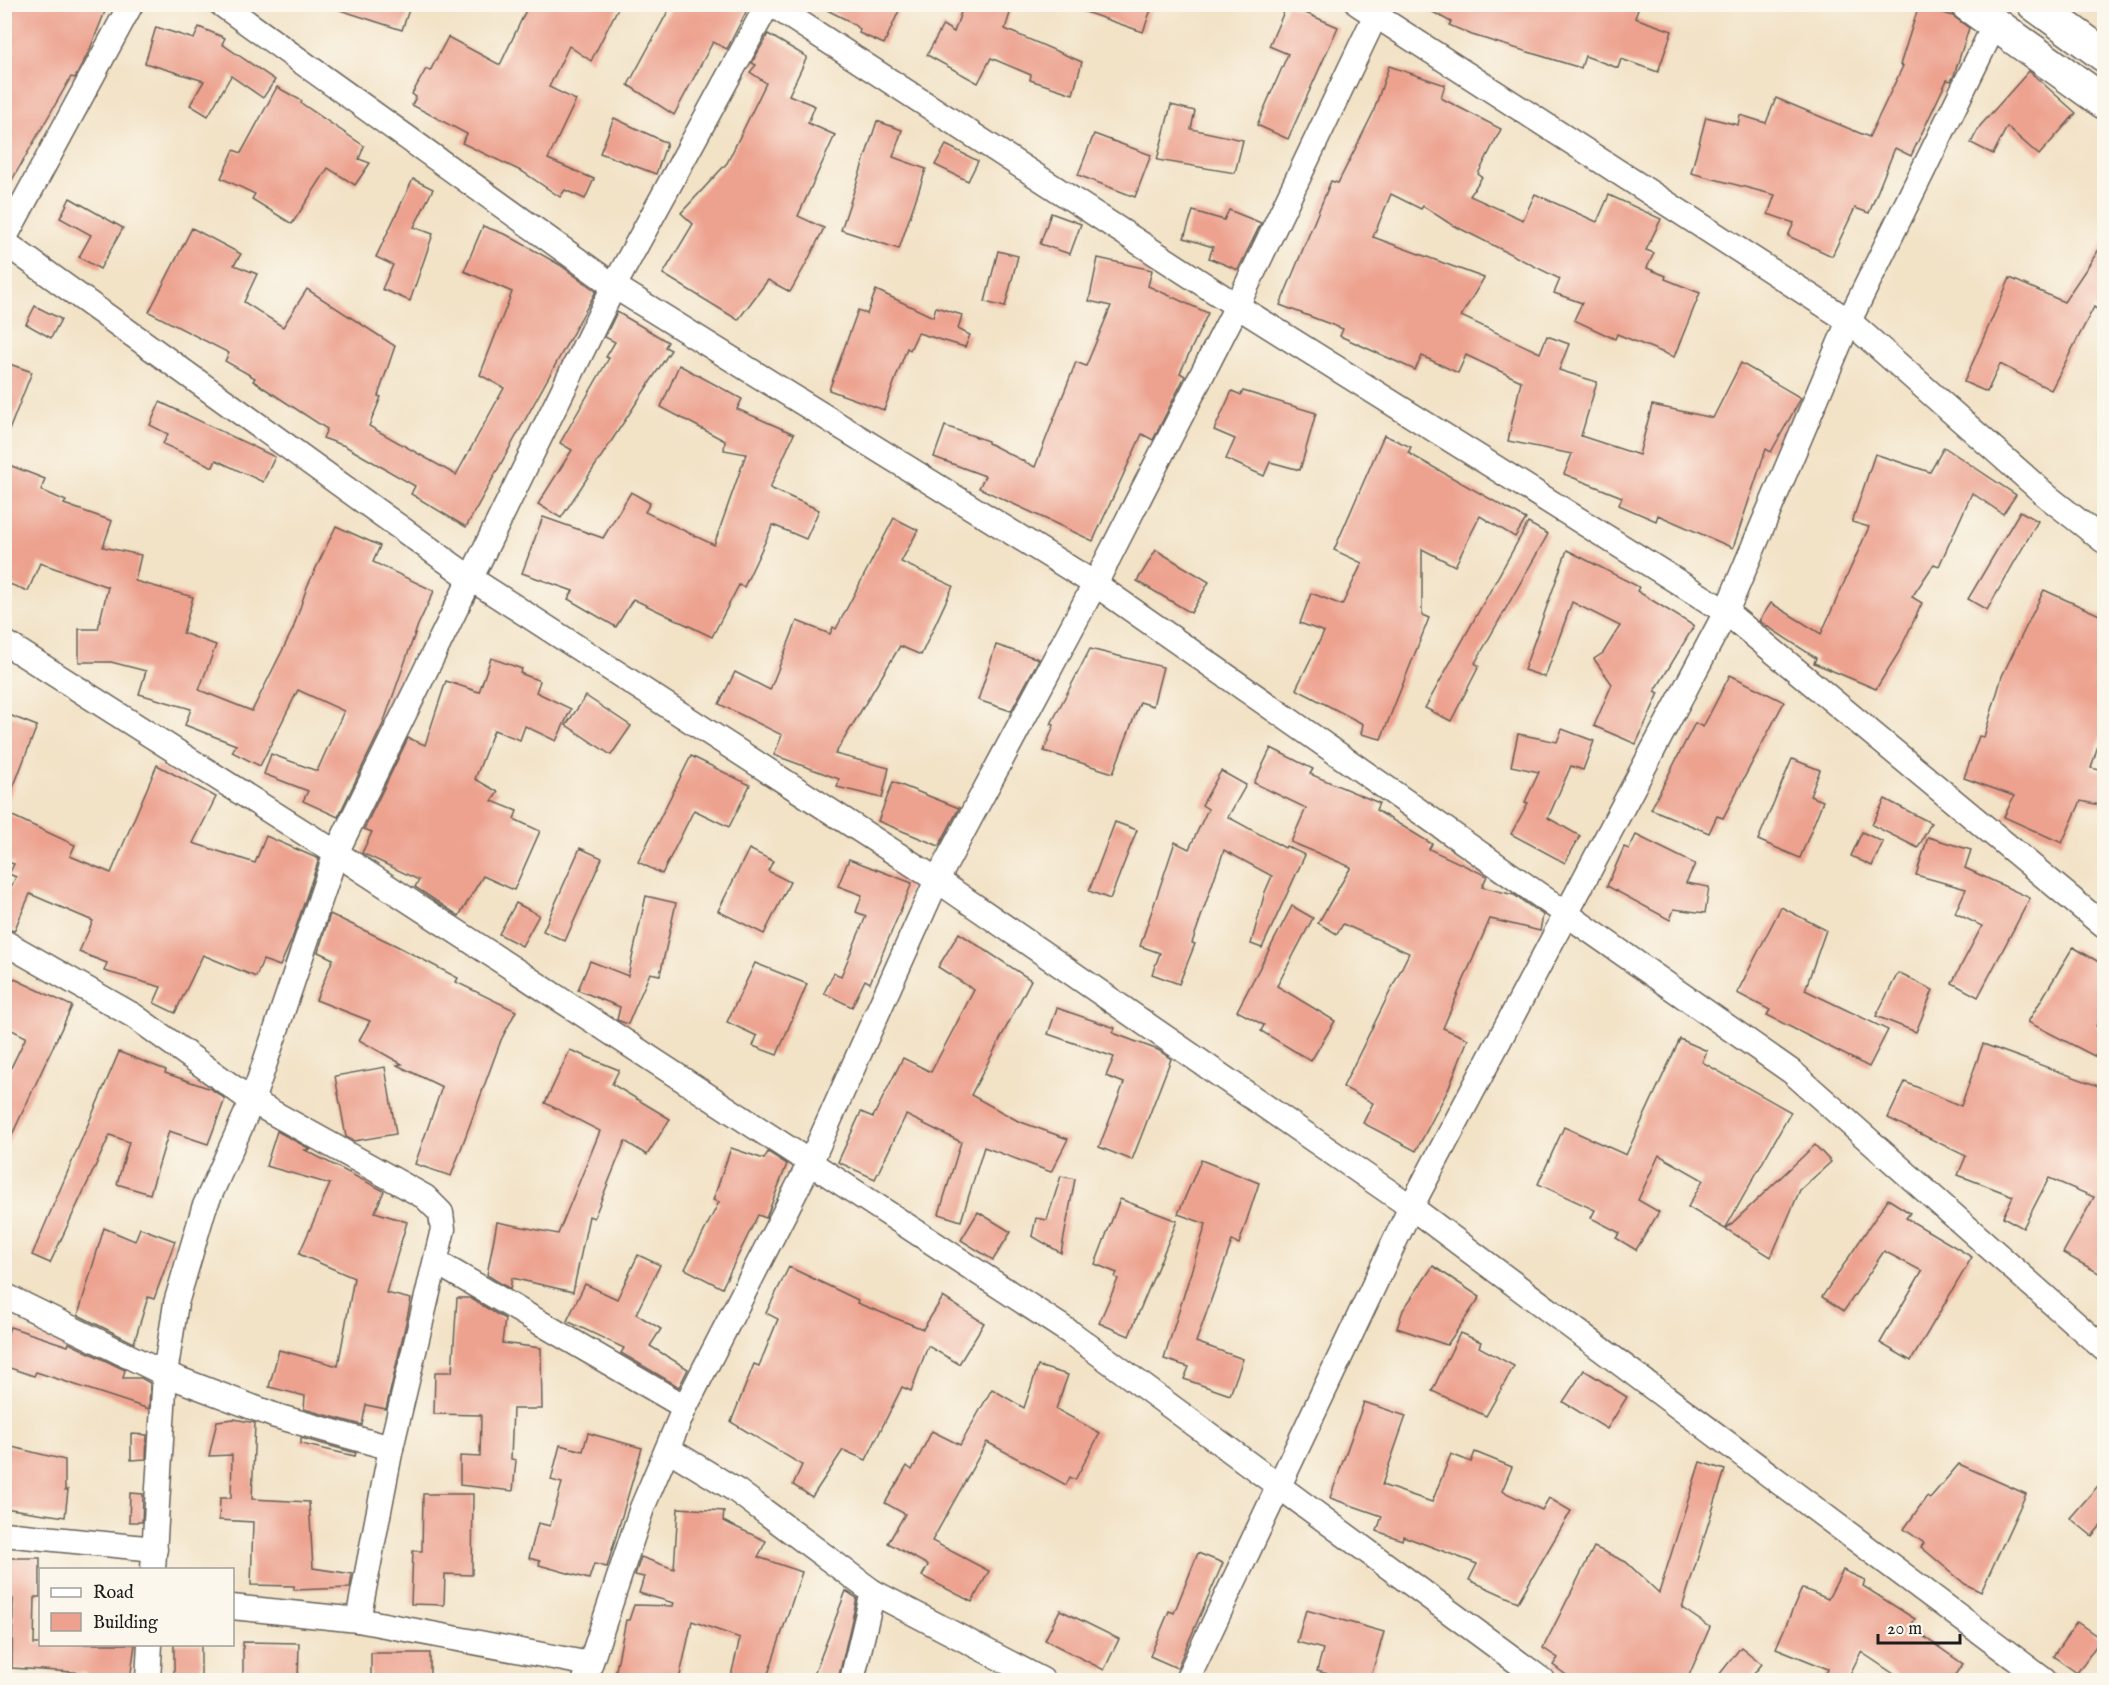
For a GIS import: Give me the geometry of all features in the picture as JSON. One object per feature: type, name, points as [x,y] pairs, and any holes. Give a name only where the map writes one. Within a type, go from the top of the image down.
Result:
[{"type":"main road","points":[[1967,4],[2104,102]]},
{"type":"main road","points":[[2034,4],[2104,55]]},
{"type":"street","points":[[131,4],[4,241],[470,578],[937,880],[1411,1207],[2044,1680]]},
{"type":"street","points":[[221,4],[614,286],[1095,584],[1564,915],[1792,1072],[2104,1349]]},
{"type":"street","points":[[4,1534],[154,1559],[165,1374],[176,1303],[204,1208],[252,1101],[336,853],[614,286],[769,4],[1237,306],[1726,612],[2104,926]]},
{"type":"street","points":[[234,1607],[358,1620],[588,1672],[642,1508],[685,1407],[811,1161],[937,880],[1095,584],[1237,306],[1371,8],[1849,321],[2048,497],[2104,541]]},
{"type":"street","points":[[1187,1680],[1411,1207],[1726,612],[1849,321],[1995,24]]},
{"type":"street","points":[[4,642],[336,853],[811,1161],[1071,1333],[1542,1680]]},
{"type":"street","points":[[4,942],[134,1017],[252,1101],[425,1197],[441,1213],[443,1229],[391,1448],[358,1620]]},
{"type":"street","points":[[436,1262],[685,1407]]},
{"type":"street","points":[[4,1295],[165,1374],[276,1416],[391,1448]]},
{"type":"street","points":[[668,1449],[736,1491],[873,1592],[1042,1680]]},
{"type":"street","points":[[852,1680],[873,1592]]},
{"type":"street","points":[[148,1680],[150,1646]]},
{"type":"building","points":[[4,4],[108,4],[90,49],[75,78],[71,77],[4,194]]},
{"type":"building","points":[[338,4],[411,4],[402,30],[337,9]]},
{"type":"building","points":[[529,4],[620,4],[591,61],[569,46],[549,87],[576,100],[548,159],[594,179],[585,199],[565,190],[560,197],[523,172],[462,143],[467,134],[412,105],[416,97],[412,94],[426,69],[430,71],[448,37],[500,65]]},
{"type":"building","points":[[672,4],[750,4],[727,49],[713,42],[674,115],[628,85]]},
{"type":"building","points":[[815,4],[902,4],[884,44],[859,33],[860,29],[845,19]]},
{"type":"building","points":[[964,4],[1013,4],[1005,29],[1082,62],[1073,94],[1030,80],[1031,75],[991,58],[978,83],[927,55],[943,25],[954,32]]},
{"type":"building","points":[[1075,4],[1153,4],[1143,32],[1074,8]]},
{"type":"building","points":[[1418,4],[1640,4],[1635,18],[1672,31],[1658,72],[1621,59],[1618,68],[1585,56],[1581,68],[1472,35],[1449,25],[1451,22]]},
{"type":"building","points":[[1287,5],[1338,27],[1288,139],[1257,125],[1288,54],[1269,46]]},
{"type":"building","points":[[1919,5],[1953,16],[1969,28],[1954,75],[1951,81],[1947,80],[1911,156],[1895,148],[1869,213],[1855,208],[1832,256],[1788,236],[1794,223],[1768,214],[1775,195],[1691,173],[1706,117],[1738,125],[1740,115],[1766,123],[1776,98],[1869,137],[1903,66],[1900,65]]},
{"type":"building","points":[[156,27],[194,39],[199,27],[225,38],[222,44],[275,80],[263,98],[231,76],[208,116],[190,105],[204,81],[145,63]]},
{"type":"building","points":[[768,34],[807,57],[789,95],[815,106],[808,123],[835,135],[798,216],[824,228],[807,262],[790,292],[768,280],[738,320],[663,274],[693,224],[681,213],[727,163],[766,83],[750,72],[756,65],[752,63]]},
{"type":"building","points":[[1389,66],[1445,85],[1441,98],[1501,129],[1478,174],[1482,177],[1470,196],[1523,220],[1535,194],[1597,222],[1609,195],[1661,219],[1646,250],[1654,253],[1647,268],[1666,276],[1665,279],[1700,293],[1674,357],[1617,334],[1615,339],[1574,320],[1582,303],[1554,293],[1560,279],[1449,223],[1423,206],[1421,209],[1391,194],[1373,237],[1484,278],[1461,316],[1540,353],[1547,336],[1569,344],[1559,370],[1597,382],[1581,436],[1639,455],[1652,405],[1713,418],[1741,363],[1801,398],[1771,452],[1766,449],[1733,548],[1658,515],[1656,521],[1619,505],[1622,497],[1564,474],[1572,454],[1508,441],[1521,381],[1466,355],[1458,373],[1422,356],[1415,370],[1340,336],[1343,329],[1280,305],[1331,181],[1338,183],[1373,113]]},
{"type":"building","points":[[2029,71],[2076,113],[2039,155],[2007,127],[1993,154],[1971,143],[1980,126]]},
{"type":"building","points":[[277,87],[302,101],[301,103],[364,146],[359,159],[370,163],[355,185],[328,168],[292,224],[252,199],[255,194],[221,178],[234,150],[241,153]]},
{"type":"building","points":[[1171,105],[1195,111],[1191,129],[1243,140],[1235,173],[1157,160]]},
{"type":"building","points":[[614,118],[667,143],[656,174],[600,153]]},
{"type":"building","points":[[877,121],[902,130],[893,157],[926,169],[899,249],[841,230]]},
{"type":"building","points":[[1094,134],[1151,155],[1135,197],[1078,175]]},
{"type":"building","points":[[946,145],[978,161],[968,181],[935,165]]},
{"type":"building","points":[[413,179],[433,189],[414,227],[433,234],[410,301],[382,289],[393,265],[376,257]]},
{"type":"building","points":[[70,198],[123,228],[100,269],[79,257],[91,235],[60,218]]},
{"type":"building","points":[[1229,210],[1261,223],[1238,270],[1209,258],[1213,247],[1184,238],[1193,211],[1224,220]]},
{"type":"building","points":[[1051,213],[1081,224],[1070,254],[1040,244]]},
{"type":"building","points":[[483,226],[507,235],[560,265],[596,291],[466,527],[411,494],[415,486],[345,446],[323,438],[327,429],[253,381],[255,378],[225,361],[229,353],[149,312],[192,228],[241,254],[234,265],[257,274],[244,302],[283,327],[307,289],[395,346],[378,396],[381,397],[369,426],[456,475],[504,388],[480,375],[512,292],[464,271]]},
{"type":"building","points":[[2104,242],[2104,315],[2094,307],[2051,390],[2000,364],[1987,392],[1964,382],[2010,278],[2064,302]]},
{"type":"building","points":[[998,251],[1018,256],[1005,307],[985,302]]},
{"type":"building","points":[[1098,258],[1152,270],[1148,286],[1208,313],[1180,373],[1185,376],[1153,440],[1142,434],[1093,541],[979,488],[985,476],[934,457],[945,426],[988,441],[1035,467],[1076,362],[1086,366],[1111,306],[1089,301]]},
{"type":"building","points":[[876,290],[933,317],[936,307],[962,315],[958,329],[970,335],[965,347],[918,333],[910,350],[907,348],[884,410],[829,390],[858,310],[867,314]]},
{"type":"building","points":[[35,306],[61,319],[51,338],[26,324]]},
{"type":"building","points":[[617,312],[668,342],[665,347],[671,350],[561,518],[538,504],[572,450],[560,443],[609,358],[606,357],[615,342],[605,337]]},
{"type":"building","points":[[4,362],[32,372],[6,438],[4,438]]},
{"type":"building","points":[[679,365],[742,399],[737,409],[794,434],[770,488],[819,510],[806,539],[773,525],[744,587],[739,585],[712,637],[633,599],[616,627],[568,599],[573,591],[522,573],[543,517],[603,538],[631,492],[650,503],[645,512],[714,545],[746,454],[724,450],[725,441],[661,407]]},
{"type":"building","points":[[1232,391],[1241,395],[1243,391],[1316,413],[1300,470],[1270,462],[1264,476],[1226,459],[1235,439],[1214,430]]},
{"type":"building","points":[[160,402],[275,457],[263,482],[216,460],[213,467],[163,444],[168,434],[150,425]]},
{"type":"building","points":[[1384,435],[1411,447],[1408,453],[1526,519],[1515,537],[1480,516],[1455,566],[1422,549],[1422,615],[1429,618],[1381,739],[1361,734],[1363,724],[1296,689],[1324,632],[1300,623],[1311,593],[1342,605],[1362,563],[1334,550]]},
{"type":"building","points":[[1944,447],[2016,495],[2003,514],[1972,493],[1939,566],[1934,564],[1912,597],[1922,603],[1899,652],[1876,689],[1814,663],[1816,658],[1759,621],[1771,603],[1821,634],[1869,527],[1852,522],[1875,454],[1930,472]]},
{"type":"building","points":[[4,463],[45,479],[41,490],[66,501],[64,504],[112,521],[103,547],[141,555],[135,581],[193,597],[183,633],[216,645],[199,690],[252,711],[293,629],[307,587],[336,526],[380,546],[373,562],[434,591],[418,625],[383,724],[338,817],[303,801],[308,791],[264,774],[271,754],[317,771],[344,711],[298,690],[260,766],[232,752],[236,745],[185,725],[191,709],[139,694],[146,671],[111,662],[79,662],[79,629],[98,629],[108,587],[40,563],[28,591],[4,582]]},
{"type":"building","points":[[2020,511],[2038,521],[1987,610],[1968,599]]},
{"type":"building","points":[[894,518],[918,530],[901,562],[953,586],[921,655],[900,646],[835,754],[889,768],[882,798],[837,787],[839,779],[774,755],[782,735],[719,704],[735,672],[770,690],[797,621],[830,634],[833,627],[836,629]]},
{"type":"building","points":[[1528,523],[1548,534],[1475,663],[1479,666],[1451,721],[1425,708]]},
{"type":"building","points":[[1156,550],[1209,582],[1191,613],[1137,581]]},
{"type":"building","points":[[1567,550],[1639,587],[1637,591],[1694,626],[1655,691],[1659,693],[1636,744],[1594,726],[1612,684],[1594,659],[1603,653],[1620,626],[1572,602],[1545,677],[1524,670]]},
{"type":"building","points":[[2044,590],[2104,617],[2104,726],[2091,768],[2104,771],[2104,806],[2081,801],[2062,843],[2004,817],[2014,796],[1964,778],[1979,736],[1984,737],[2002,676]]},
{"type":"building","points":[[996,645],[1039,659],[1011,711],[978,700]]},
{"type":"building","points":[[1090,649],[1163,667],[1153,706],[1140,702],[1113,773],[1044,751],[1054,725],[1051,724]]},
{"type":"building","points":[[491,658],[522,669],[520,673],[540,681],[536,692],[571,709],[556,741],[525,726],[520,740],[494,730],[475,779],[498,792],[492,801],[517,811],[514,819],[540,831],[514,890],[483,876],[459,916],[415,887],[419,880],[362,853],[372,832],[364,829],[408,738],[425,745],[446,681],[479,692]]},
{"type":"building","points":[[1730,675],[1784,702],[1723,818],[1717,816],[1709,833],[1651,809],[1695,723],[1703,727]]},
{"type":"building","points":[[586,696],[631,726],[611,755],[566,725]]},
{"type":"building","points":[[4,713],[37,726],[6,806],[4,805]]},
{"type":"building","points":[[1562,729],[1594,741],[1583,770],[1571,766],[1548,818],[1580,836],[1565,863],[1511,834],[1528,803],[1525,802],[1539,772],[1511,766],[1518,734],[1557,742]]},
{"type":"building","points":[[1271,748],[1313,769],[1310,774],[1379,803],[1376,810],[1432,844],[1429,849],[1487,876],[1482,887],[1514,895],[1543,915],[1540,931],[1490,919],[1443,1028],[1468,1039],[1448,1090],[1416,1151],[1363,1123],[1373,1103],[1343,1087],[1409,953],[1343,924],[1337,934],[1318,923],[1351,867],[1291,842],[1306,808],[1254,783]]},
{"type":"building","points":[[691,756],[750,785],[729,827],[694,810],[662,874],[638,862]]},
{"type":"building","points":[[1792,759],[1820,770],[1810,796],[1823,801],[1800,858],[1758,840]]},
{"type":"building","points":[[157,765],[216,797],[193,843],[255,863],[266,836],[319,859],[292,939],[280,966],[263,960],[256,977],[203,955],[175,1013],[154,1003],[161,987],[104,971],[107,963],[79,952],[93,921],[30,894],[14,931],[4,928],[4,901],[16,877],[9,874],[14,864],[4,861],[4,812],[75,845],[70,856],[111,873]]},
{"type":"building","points":[[1221,771],[1246,785],[1228,817],[1285,848],[1286,846],[1305,855],[1262,948],[1251,944],[1265,892],[1272,876],[1224,850],[1192,943],[1195,944],[1179,984],[1152,974],[1160,953],[1140,946],[1175,842],[1189,849],[1208,809],[1202,805]]},
{"type":"building","points":[[893,782],[959,808],[939,846],[878,821]]},
{"type":"building","points":[[1885,799],[1931,823],[1918,848],[1872,825]]},
{"type":"building","points":[[1115,822],[1137,830],[1110,899],[1089,891]]},
{"type":"building","points":[[1862,832],[1883,842],[1872,866],[1851,856]]},
{"type":"building","points":[[1636,835],[1695,864],[1686,883],[1709,887],[1705,913],[1674,909],[1670,920],[1607,886],[1624,847],[1629,849]]},
{"type":"building","points":[[1928,837],[1971,850],[1965,868],[2030,898],[1978,997],[1952,983],[1982,926],[1955,913],[1966,889],[1916,875]]},
{"type":"building","points":[[580,848],[602,858],[565,941],[543,931]]},
{"type":"building","points":[[749,849],[773,861],[768,871],[790,882],[764,934],[718,911]]},
{"type":"building","points":[[849,859],[912,883],[870,983],[865,980],[852,1007],[824,993],[834,973],[841,976],[866,916],[856,912],[862,895],[838,886]]},
{"type":"building","points":[[646,896],[676,903],[660,975],[650,973],[628,1024],[617,1020],[620,1007],[578,990],[590,961],[628,976]]},
{"type":"building","points":[[516,903],[539,915],[522,946],[499,934]]},
{"type":"building","points":[[1292,906],[1313,918],[1277,986],[1335,1021],[1311,1061],[1261,1031],[1264,1025],[1237,1011]]},
{"type":"building","points":[[1781,907],[1826,930],[1805,990],[1888,1030],[1869,1067],[1767,1015],[1770,1010],[1737,993]]},
{"type":"building","points":[[330,914],[395,945],[458,978],[456,982],[516,1011],[501,1040],[451,1176],[415,1164],[442,1087],[397,1065],[402,1064],[359,1040],[370,1021],[316,1000],[333,959],[318,952]]},
{"type":"building","points":[[959,933],[1031,980],[971,1095],[1018,1121],[1068,1139],[1051,1172],[984,1147],[961,1221],[939,1214],[961,1142],[906,1115],[875,1179],[838,1162],[861,1112],[873,1117],[903,1058],[931,1072],[974,990],[938,967]]},
{"type":"building","points":[[2073,947],[2104,965],[2104,1011],[2096,1026],[2104,1032],[2104,1061],[2028,1022]]},
{"type":"building","points":[[755,963],[807,984],[777,1055],[753,1046],[757,1036],[727,1022]]},
{"type":"building","points":[[1898,973],[1933,990],[1916,1032],[1876,1016]]},
{"type":"building","points":[[4,974],[72,1006],[4,1152],[4,1082],[26,1037],[4,1026]]},
{"type":"building","points":[[1057,1008],[1115,1028],[1113,1033],[1158,1050],[1171,1059],[1132,1160],[1099,1147],[1124,1083],[1106,1076],[1114,1057],[1048,1034]]},
{"type":"building","points":[[1680,1039],[1707,1051],[1702,1062],[1791,1112],[1725,1229],[1688,1207],[1703,1180],[1659,1155],[1638,1200],[1659,1212],[1636,1250],[1616,1238],[1620,1233],[1591,1218],[1595,1210],[1538,1184],[1564,1127],[1626,1155]]},
{"type":"building","points":[[1983,1044],[2104,1088],[2104,1276],[2063,1253],[2094,1197],[2049,1178],[2023,1228],[2003,1217],[2013,1196],[1958,1175],[1966,1156],[1888,1118],[1905,1082],[1961,1106]]},
{"type":"building","points":[[570,1050],[619,1070],[612,1084],[670,1119],[647,1155],[625,1141],[594,1218],[589,1216],[573,1292],[512,1278],[510,1289],[487,1275],[497,1222],[558,1234],[600,1131],[545,1103]]},
{"type":"building","points":[[119,1052],[166,1070],[165,1073],[211,1089],[225,1099],[208,1144],[169,1131],[150,1194],[117,1184],[129,1142],[110,1135],[50,1263],[32,1255]]},
{"type":"building","points":[[385,1067],[396,1134],[354,1141],[346,1137],[335,1076]]},
{"type":"building","points":[[277,1131],[310,1149],[305,1150],[384,1191],[375,1212],[407,1222],[386,1293],[411,1299],[406,1323],[386,1409],[366,1405],[362,1425],[304,1409],[305,1396],[269,1387],[279,1350],[338,1366],[354,1278],[299,1254],[330,1184],[266,1166]]},
{"type":"building","points":[[1815,1145],[1831,1162],[1800,1190],[1771,1257],[1726,1229]]},
{"type":"building","points":[[731,1148],[764,1159],[768,1152],[787,1164],[766,1218],[758,1215],[722,1288],[685,1269],[719,1202],[713,1200]]},
{"type":"building","points":[[1201,1160],[1259,1183],[1239,1244],[1232,1241],[1196,1342],[1243,1359],[1230,1395],[1184,1379],[1189,1367],[1164,1359],[1206,1224],[1178,1214]]},
{"type":"building","points":[[1061,1176],[1075,1179],[1061,1253],[1032,1236],[1036,1218],[1047,1220]]},
{"type":"building","points":[[1120,1199],[1177,1221],[1129,1336],[1099,1323],[1118,1279],[1115,1277],[1117,1273],[1095,1264]]},
{"type":"building","points":[[1888,1199],[1910,1213],[1906,1218],[1972,1257],[1911,1361],[1880,1343],[1922,1271],[1884,1251],[1844,1311],[1822,1297]]},
{"type":"building","points":[[978,1212],[1011,1232],[993,1260],[961,1240]]},
{"type":"building","points":[[104,1228],[135,1241],[140,1228],[175,1241],[154,1299],[148,1297],[134,1343],[78,1315]]},
{"type":"building","points":[[638,1255],[660,1265],[636,1314],[661,1329],[650,1346],[688,1369],[679,1387],[621,1353],[624,1348],[567,1321],[585,1284],[617,1299]]},
{"type":"building","points":[[1433,1266],[1480,1297],[1447,1345],[1397,1328],[1403,1310]]},
{"type":"building","points":[[789,1267],[858,1300],[857,1303],[923,1329],[943,1297],[984,1323],[959,1364],[928,1346],[911,1391],[902,1387],[866,1460],[843,1450],[812,1497],[793,1485],[802,1465],[731,1422],[754,1364],[759,1366],[778,1319],[766,1313]]},
{"type":"building","points":[[457,1298],[470,1298],[505,1319],[502,1343],[541,1348],[542,1409],[513,1409],[511,1459],[516,1460],[513,1491],[460,1485],[460,1456],[480,1457],[481,1415],[434,1414],[435,1372],[452,1372]]},
{"type":"building","points":[[10,1327],[68,1346],[69,1343],[125,1370],[123,1378],[141,1378],[150,1383],[149,1409],[36,1372],[34,1376],[4,1366],[4,1343]]},
{"type":"building","points":[[1460,1333],[1481,1342],[1479,1347],[1514,1366],[1486,1416],[1432,1391]]},
{"type":"building","points":[[1038,1366],[1068,1375],[1056,1409],[1100,1433],[1075,1480],[1070,1477],[1066,1485],[987,1442],[932,1541],[989,1571],[972,1602],[922,1576],[928,1565],[888,1543],[905,1514],[885,1503],[907,1466],[912,1470],[932,1431],[960,1445],[992,1389],[1024,1408]]},
{"type":"building","points":[[1584,1370],[1627,1397],[1607,1429],[1563,1402]]},
{"type":"building","points":[[1364,1402],[1406,1416],[1382,1485],[1432,1502],[1451,1454],[1471,1462],[1475,1452],[1512,1467],[1502,1491],[1542,1510],[1549,1498],[1571,1511],[1518,1602],[1469,1580],[1477,1564],[1403,1536],[1402,1540],[1377,1531],[1382,1516],[1330,1498]]},
{"type":"building","points":[[234,1419],[255,1423],[252,1499],[309,1502],[313,1568],[352,1574],[350,1588],[294,1590],[294,1586],[251,1585],[253,1522],[219,1520],[220,1498],[231,1498],[232,1455],[209,1456],[217,1421]]},
{"type":"building","points":[[588,1433],[642,1448],[607,1567],[594,1564],[589,1579],[539,1565],[540,1561],[529,1558],[538,1523],[550,1526],[562,1483],[551,1480],[560,1445],[583,1451]]},
{"type":"building","points":[[131,1434],[147,1435],[146,1459],[131,1460]]},
{"type":"building","points":[[301,1438],[356,1453],[355,1456],[301,1444]]},
{"type":"building","points":[[4,1445],[65,1460],[65,1490],[68,1490],[65,1517],[4,1508]]},
{"type":"building","points":[[1700,1462],[1725,1470],[1682,1608],[1710,1627],[1687,1680],[1573,1680],[1553,1665],[1558,1658],[1543,1648],[1594,1547],[1626,1562],[1659,1593]]},
{"type":"building","points":[[1959,1464],[2026,1494],[1981,1592],[1965,1584],[1921,1547],[1924,1543],[1904,1529],[1927,1496],[1930,1498]]},
{"type":"building","points":[[2104,1479],[2104,1522],[2092,1536],[2070,1518]]},
{"type":"building","points":[[130,1493],[143,1494],[142,1522],[129,1522]]},
{"type":"building","points":[[423,1494],[473,1494],[472,1575],[445,1574],[444,1605],[411,1604],[413,1551],[422,1551]]},
{"type":"building","points":[[678,1508],[724,1511],[723,1521],[766,1541],[758,1557],[802,1572],[766,1680],[730,1680],[740,1638],[692,1621],[679,1680],[614,1680],[626,1620],[629,1620],[634,1605],[673,1606],[674,1603],[639,1593],[644,1577],[635,1575],[641,1557],[674,1569]]},
{"type":"building","points":[[1198,1553],[1223,1563],[1177,1668],[1150,1656],[1169,1611],[1174,1613]]},
{"type":"building","points":[[4,1558],[40,1558],[39,1597],[35,1597],[34,1644],[39,1644],[39,1646],[135,1646],[130,1680],[86,1680],[87,1673],[12,1668],[13,1599],[4,1599]]},
{"type":"building","points":[[1843,1570],[1865,1580],[1863,1586],[1915,1619],[1910,1627],[1963,1664],[1951,1680],[1903,1680],[1861,1652],[1847,1680],[1823,1680],[1828,1669],[1776,1648],[1802,1588],[1828,1599]]},
{"type":"building","points":[[846,1591],[857,1598],[838,1680],[812,1680]]},
{"type":"building","points":[[1060,1610],[1119,1639],[1104,1670],[1045,1640]]},
{"type":"building","points":[[1306,1610],[1384,1632],[1370,1680],[1351,1680],[1317,1671],[1323,1649],[1297,1642]]},
{"type":"building","points":[[2077,1622],[2101,1639],[2077,1673],[2053,1656]]},
{"type":"building","points":[[243,1642],[299,1643],[298,1680],[243,1680]]},
{"type":"building","points":[[174,1646],[201,1646],[201,1680],[174,1680]]},
{"type":"building","points":[[1741,1647],[1762,1664],[1749,1680],[1715,1680]]},
{"type":"building","points":[[371,1653],[430,1653],[430,1680],[371,1680]]}]
